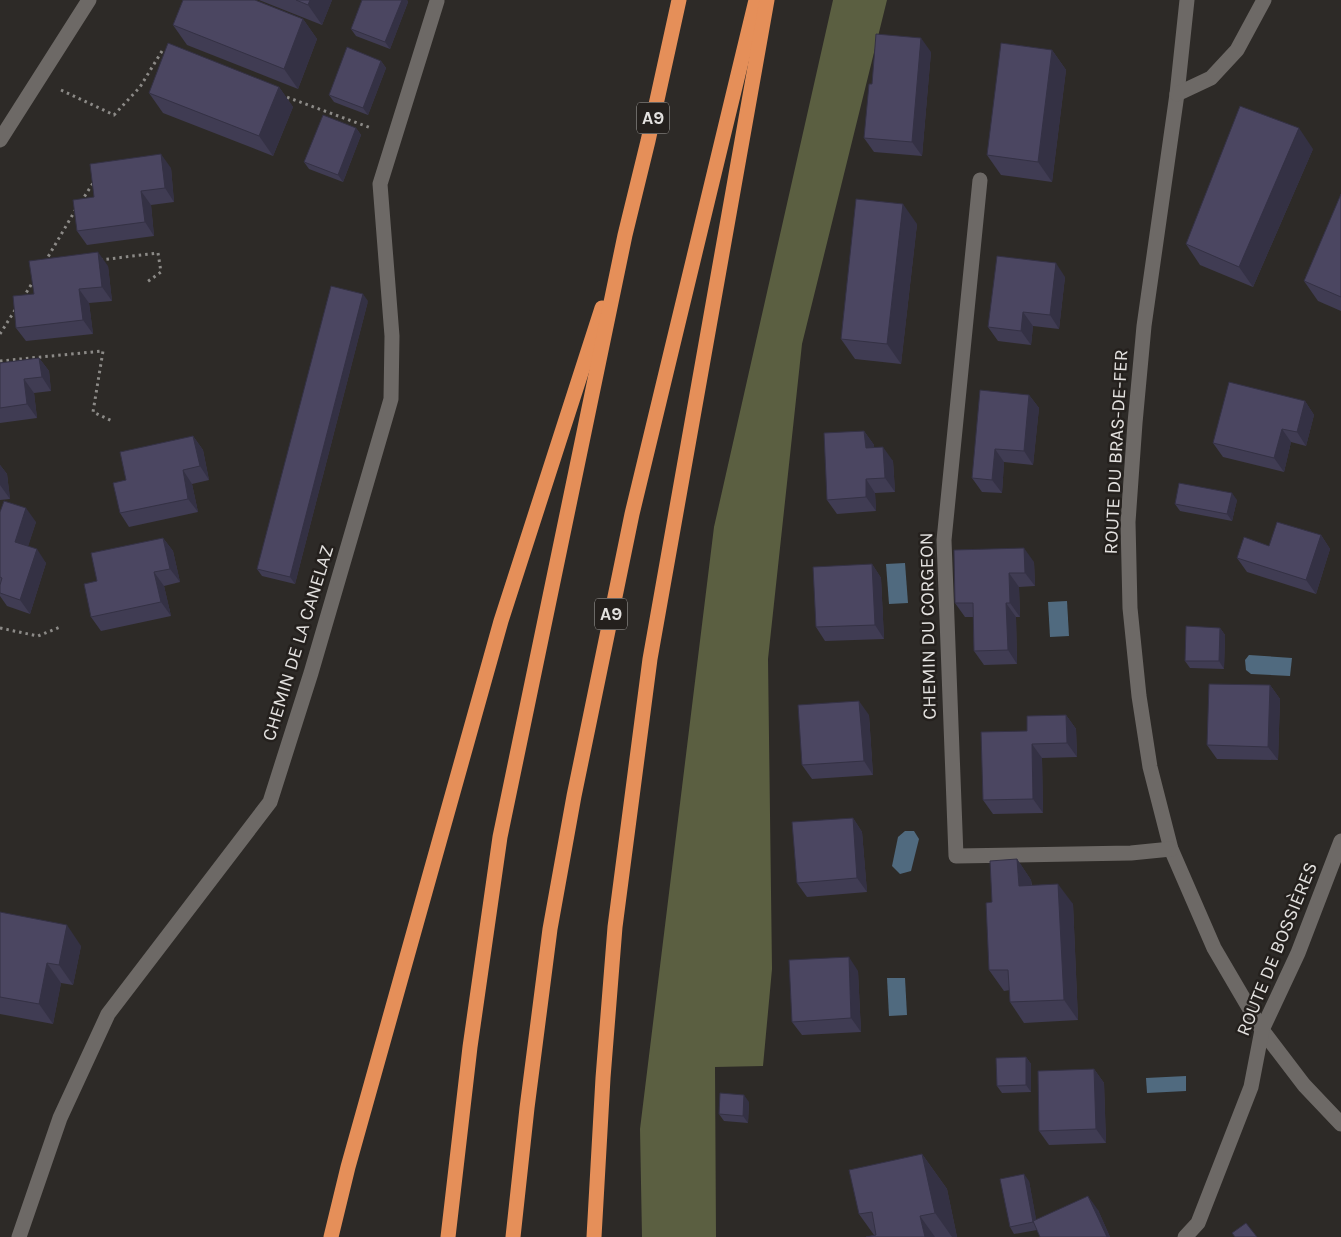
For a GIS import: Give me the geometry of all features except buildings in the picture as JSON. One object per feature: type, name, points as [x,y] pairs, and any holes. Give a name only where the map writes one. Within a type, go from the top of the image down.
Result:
[{"type":"highway","name":"A9","points":[[448,1237],[470,1047],[500,837],[625,235],[679,0]]},
{"type":"highway","name":"A9","points":[[513,1237],[550,929],[574,796],[632,514],[756,0]]},
{"type":"highway","name":"A9","points":[[594,1237],[603,1078],[615,927],[649,669],[767,0]]},
{"type":"highway","name":"A9","points":[[331,1237],[351,1157],[501,621],[625,235]]},
{"type":"street","points":[[0,140],[89,0]]},
{"type":"street","name":"ROUTE DU BRAS-DE-FER","points":[[1187,0],[1177,94],[1144,326],[1128,522],[1130,608],[1139,696],[1150,767],[1171,849],[1214,948],[1262,1030],[1304,1085],[1341,1124]]},
{"type":"street","points":[[1177,94],[1211,78],[1218,71],[1237,50],[1264,0]]},
{"type":"street","name":"CHEMIN DE LA CANELAZ","points":[[19,1237],[60,1118],[108,1014],[270,802],[311,672],[391,399],[392,336],[380,184],[437,1]]},
{"type":"street","name":"CHEMIN DU CORGEON","points":[[980,180],[944,540],[956,856],[1131,853],[1171,849]]},
{"type":"street","name":"ROUTE DE BOSSIÈRES","points":[[1185,1237],[1198,1222],[1250,1087],[1262,1030],[1298,953],[1341,841]]},
{"type":"path","points":[[59,88],[114,115],[140,87],[162,51],[171,54]]},
{"type":"path","points":[[280,94],[395,138]]},
{"type":"path","points":[[52,265],[42,266],[96,178]]},
{"type":"path","points":[[91,261],[158,253],[161,272],[147,282]]},
{"type":"path","points":[[0,334],[38,274]]},
{"type":"path","points":[[0,362],[103,351],[93,412],[112,421]]},
{"type":"path","points":[[0,628],[38,636],[60,627]]},
{"type":"green space","points":[[833,0],[887,0],[802,344],[768,659],[772,969],[763,1066],[715,1067],[716,1237],[642,1237],[640,1129],[714,527]]},
{"type":"water","points":[[905,563],[908,603],[889,604],[886,564]]},
{"type":"water","points":[[1067,601],[1069,636],[1050,637],[1048,602]]},
{"type":"water","points":[[1249,655],[1292,658],[1290,676],[1251,674],[1246,670],[1245,660]]},
{"type":"water","points":[[905,831],[914,831],[919,839],[911,871],[900,874],[892,866],[898,837]]},
{"type":"water","points":[[887,978],[905,978],[907,1015],[889,1016]]},
{"type":"water","points":[[1186,1076],[1186,1091],[1147,1093],[1146,1078]]}]
